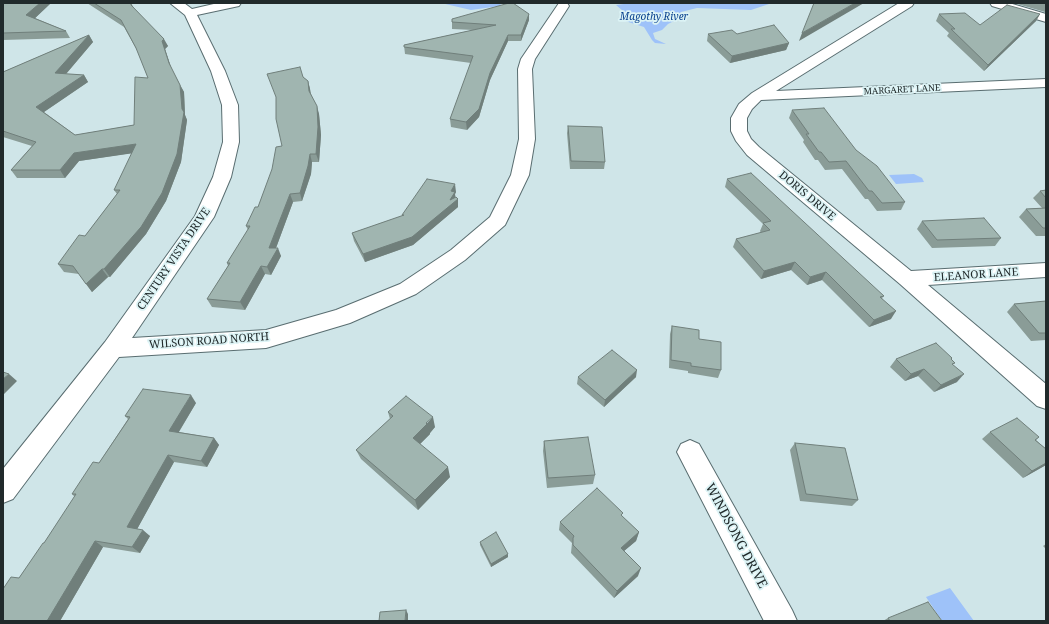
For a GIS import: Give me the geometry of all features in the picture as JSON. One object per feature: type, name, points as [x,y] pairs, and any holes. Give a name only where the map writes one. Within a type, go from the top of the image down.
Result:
[{"type":"street","points":[[183,8],[235,3]]},
{"type":"street","name":"DORIS DRIVE","points":[[908,3],[757,96],[745,107],[739,118],[739,131],[744,141],[753,151],[906,279],[1046,400]]},
{"type":"street","points":[[996,3],[1046,18]]},
{"type":"street","name":"WILSON ROAD NORTH","points":[[113,348],[266,339],[342,317],[408,289],[458,255],[498,221],[520,175],[527,139],[525,69],[528,59],[563,6]]},
{"type":"street","name":"CENTURY VISTA DRIVE","points":[[3,489],[113,348],[204,217],[222,177],[231,142],[230,105],[218,70],[183,8]]},
{"type":"street","name":"MARGARET LANE","points":[[757,96],[1046,83]]},
{"type":"street","name":"ELEANOR LANE","points":[[906,279],[1046,270]]},
{"type":"street","name":"WINDSONG DRIVE","points":[[690,452],[782,621]]},
{"type":"water","points":[[441,3],[501,3],[500,6],[471,10]]},
{"type":"water","name":"Magothy River","points":[[631,3],[772,3],[751,10],[697,8],[681,12],[674,21],[662,30],[653,33],[655,39],[666,44],[655,43],[644,27],[619,19],[623,11],[616,5]]},
{"type":"water","points":[[914,174],[922,178],[924,182],[896,184],[889,175]]},
{"type":"water","points":[[950,588],[974,621],[942,621],[926,597]]},
{"type":"building","points":[[3,3],[40,3],[26,15],[66,31],[3,33]]},
{"type":"building","points":[[94,3],[131,3],[131,5],[164,39],[162,41],[169,63],[180,85],[182,109],[184,112],[177,154],[162,193],[141,227],[104,269],[102,269],[86,284],[73,266],[58,264],[79,235],[85,236],[120,190],[114,190],[136,144],[74,153],[60,170],[11,170],[36,142],[3,131],[3,72],[89,35],[55,73],[84,75],[36,107],[75,135],[134,125],[135,77],[148,78],[136,48],[121,20]]},
{"type":"building","points":[[513,3],[529,14],[521,35],[508,35],[490,73],[479,109],[466,122],[450,119],[473,56],[404,47],[404,45],[496,25],[452,22],[452,19]]},
{"type":"building","points":[[814,3],[855,3],[802,33]]},
{"type":"building","points":[[1007,5],[1040,14],[988,65],[951,29],[955,29],[939,14],[965,13],[980,25]]},
{"type":"building","points":[[774,25],[789,43],[732,56],[708,34],[732,30],[737,34]]},
{"type":"building","points":[[300,67],[303,77],[308,81],[309,91],[317,106],[318,127],[316,154],[310,154],[300,193],[290,194],[269,248],[278,248],[267,267],[261,266],[240,302],[207,299],[230,263],[227,263],[250,226],[246,226],[255,207],[258,207],[272,169],[276,147],[282,146],[276,119],[276,97],[267,74]]},
{"type":"building","points":[[824,108],[856,150],[877,166],[905,202],[882,203],[872,191],[869,191],[846,161],[829,162],[821,152],[819,152],[806,134],[809,134],[792,110]]},
{"type":"building","points":[[568,126],[602,127],[605,162],[571,161]]},
{"type":"building","points":[[751,173],[884,296],[880,297],[896,311],[874,320],[826,272],[810,277],[795,262],[764,271],[736,239],[770,230],[763,223],[771,221],[727,179]]},
{"type":"building","points":[[427,179],[455,184],[451,191],[455,192],[450,200],[456,197],[458,199],[412,237],[363,254],[352,233],[404,215],[402,215]]},
{"type":"building","points":[[1046,190],[1046,198],[1040,191]]},
{"type":"building","points":[[1046,208],[1046,228],[1043,228],[1026,209]]},
{"type":"building","points":[[984,218],[1001,238],[937,240],[922,221]]},
{"type":"building","points":[[1046,301],[1046,333],[1039,333],[1014,304]]},
{"type":"building","points":[[672,326],[699,330],[699,339],[721,342],[721,370],[691,366],[691,363],[671,360]]},
{"type":"building","points":[[936,343],[952,358],[951,359],[955,363],[952,364],[964,374],[941,385],[924,369],[911,374],[896,359]]},
{"type":"building","points":[[612,350],[637,370],[605,400],[578,377]]},
{"type":"building","points":[[3,372],[9,374],[3,379]]},
{"type":"building","points":[[143,389],[191,395],[169,431],[214,438],[201,461],[168,455],[127,527],[143,530],[132,547],[95,541],[47,621],[3,621],[3,589],[11,577],[19,578],[44,543],[76,494],[72,494],[93,462],[99,463],[130,417],[125,416]]},
{"type":"building","points":[[406,396],[433,417],[413,438],[448,467],[415,500],[356,450],[393,416],[388,412]]},
{"type":"building","points":[[1017,418],[1039,437],[1035,440],[1046,449],[1046,463],[1032,471],[990,432]]},
{"type":"building","points":[[588,437],[595,475],[548,478],[544,441]]},
{"type":"building","points":[[795,443],[845,448],[858,500],[806,494]]},
{"type":"building","points":[[597,488],[623,513],[621,515],[639,532],[621,548],[641,568],[617,591],[573,545],[574,536],[560,522]]},
{"type":"building","points":[[496,532],[508,554],[491,564],[480,542]]},
{"type":"building","points":[[928,602],[942,621],[890,621],[888,618]]},
{"type":"building","points":[[406,610],[405,621],[379,621],[380,612]]}]
